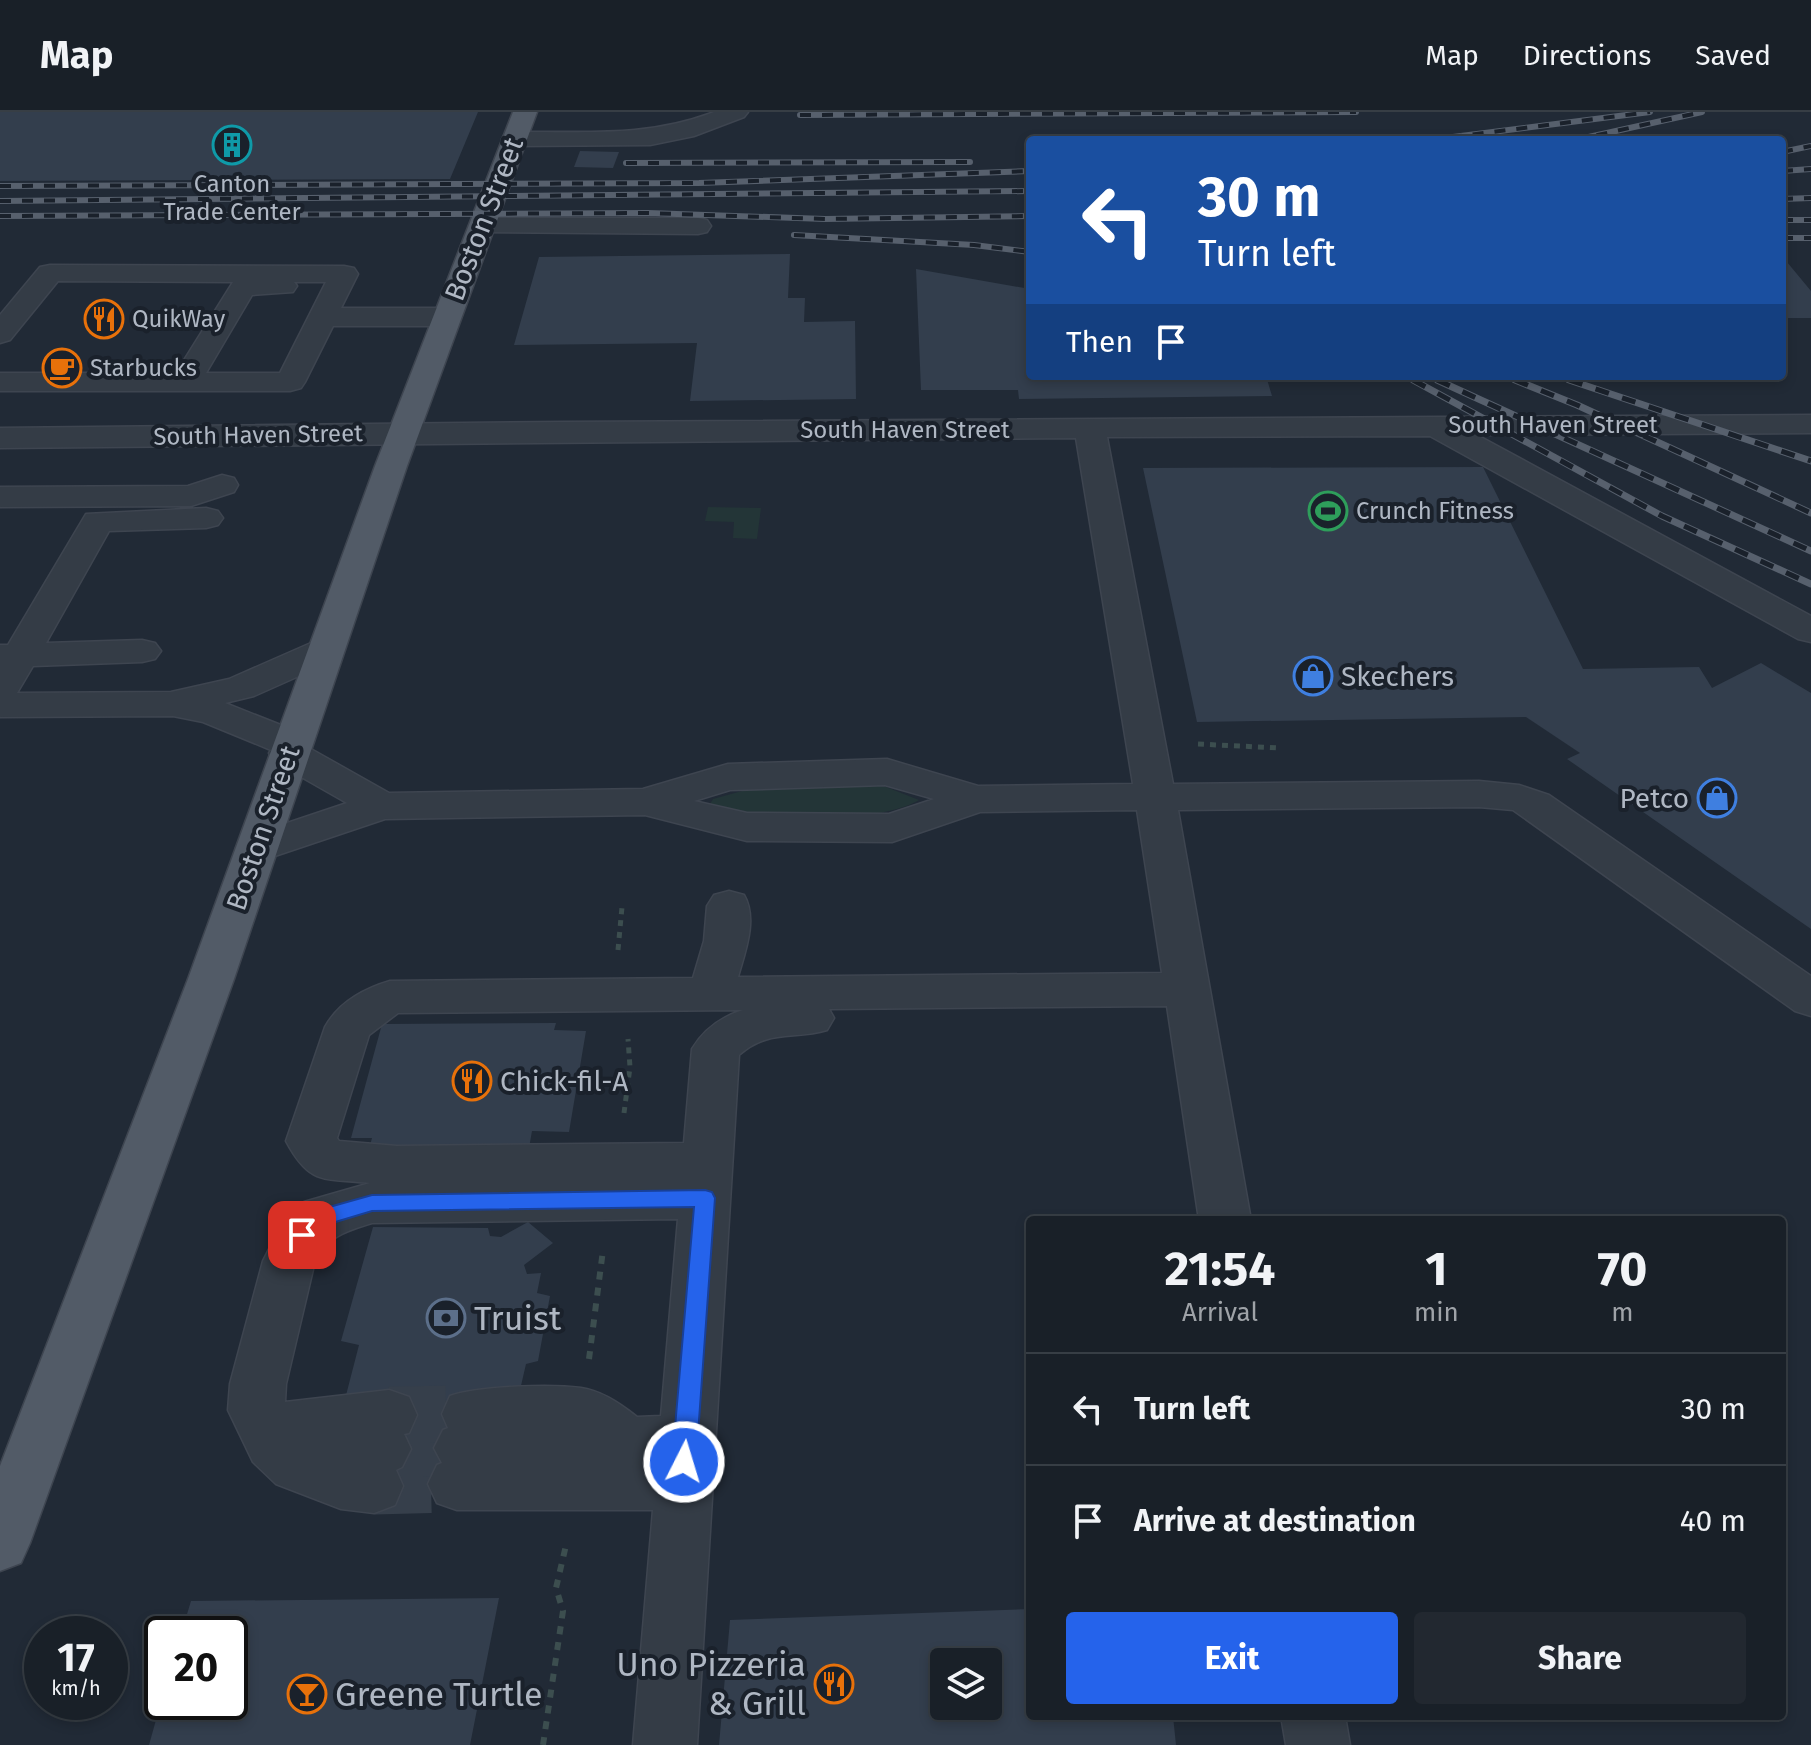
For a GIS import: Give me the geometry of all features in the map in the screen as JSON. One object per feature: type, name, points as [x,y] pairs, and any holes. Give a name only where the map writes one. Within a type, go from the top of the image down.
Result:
[{"type":"main road","name":"Boston Street","points":[[0,1543],[211,979],[324,651],[525,112]]},
{"type":"street","points":[[514,139],[650,138],[686,131],[736,112]]},
{"type":"street","points":[[482,226],[698,226]]},
{"type":"street","points":[[0,334],[50,273],[344,274],[290,382],[0,382]]},
{"type":"street","points":[[185,382],[243,287],[338,286]]},
{"type":"street","points":[[322,317],[447,317]]},
{"type":"street","name":"South Haven Street","points":[[0,438],[1811,424]]},
{"type":"street","points":[[1437,426],[1811,631]]},
{"type":"street","points":[[1090,429],[1156,797],[1224,1216]]},
{"type":"street","points":[[0,481],[202,477],[222,485],[191,496],[0,497]]},
{"type":"street","points":[[0,690],[11,656],[98,521],[206,518]]},
{"type":"street","points":[[11,656],[142,651]]},
{"type":"street","points":[[0,705],[173,704],[241,688],[324,651]]},
{"type":"street","points":[[173,704],[223,716],[290,749],[382,806]]},
{"type":"street","points":[[645,802],[728,777],[887,772],[977,799],[1479,794],[1519,798],[1570,826],[1811,999]]},
{"type":"street","points":[[257,848],[382,806],[645,802],[747,827],[892,828],[977,799]]},
{"type":"street","points":[[715,979],[726,941],[729,906]]},
{"type":"street","points":[[706,1180],[397,1166],[325,1159],[311,1141],[348,1027],[368,1009],[390,997],[439,983],[715,979],[787,971],[1186,991]]},
{"type":"street","points":[[390,997],[1186,991]]},
{"type":"street","points":[[665,1745],[716,1049],[745,1025],[765,1019],[1186,991]]},
{"type":"street","points":[[265,1429],[332,1419],[382,1450],[345,1484],[319,1477],[273,1448],[256,1410],[258,1384],[289,1261],[302,1235],[322,1217],[372,1203],[706,1180]]},
{"type":"street","points":[[626,1443],[684,1462],[463,1449],[626,1443]]},
{"type":"street","points":[[1314,1720],[1318,1745]]},
{"type":"path","points":[[1192,744],[1294,749]]},
{"type":"path","points":[[618,954],[622,907]]},
{"type":"path","points":[[623,1115],[630,1067],[627,1031]]},
{"type":"path","points":[[588,1368],[604,1244]]},
{"type":"path","points":[[543,1745],[563,1611],[556,1588],[569,1528]]},
{"type":"shaded area","points":[[708,507],[761,508],[757,539],[733,538],[734,522],[705,521]]},
{"type":"shaded area","points":[[856,784],[886,787],[919,800],[876,814],[815,819],[754,816],[710,804],[713,799],[753,788]]},
{"type":"building","name":"Canton Trade Center","points":[[0,112],[478,112],[450,179],[0,181]]},
{"type":"building","points":[[580,151],[619,152],[613,168],[574,167]]},
{"type":"building","points":[[790,254],[788,298],[805,298],[804,322],[855,321],[856,399],[690,401],[697,343],[514,345],[539,257]]},
{"type":"building","points":[[1786,261],[1811,291],[1811,318],[1786,318]]},
{"type":"building","points":[[916,269],[1026,288],[1026,380],[1267,380],[1272,396],[1019,399],[1018,390],[921,390]]},
{"type":"building","points":[[1483,467],[1583,669],[1699,667],[1712,688],[1761,663],[1811,693],[1811,929],[1567,759],[1580,753],[1526,717],[1197,722],[1143,468]]},
{"type":"building","name":"Chick-fil-A","points":[[556,1023],[554,1030],[586,1031],[569,1132],[532,1131],[529,1148],[369,1149],[372,1138],[351,1138],[382,1024]]},
{"type":"building","name":"Truist","points":[[528,1222],[553,1243],[524,1265],[527,1274],[541,1273],[537,1293],[550,1296],[538,1361],[526,1364],[517,1403],[455,1494],[371,1495],[344,1403],[359,1345],[341,1341],[373,1227],[488,1228],[490,1236],[501,1237]]},
{"type":"building","points":[[499,1598],[470,1745],[149,1745],[156,1720],[248,1720],[248,1616],[186,1616],[191,1601]]},
{"type":"building","name":"Uno Pizzeria & Grill","points":[[1026,1609],[1026,1720],[1173,1720],[1176,1745],[719,1745],[730,1620]]},
{"type":"tunnel","points":[[389,1415],[470,1414]]},
{"type":"tunnel","points":[[382,1449],[463,1448]]},
{"type":"tunnel","points":[[374,1486],[457,1484]]},
{"type":"railway","points":[[800,115],[1356,112]]},
{"type":"railway","points":[[1461,136],[1650,112]]},
{"type":"railway","points":[[1593,136],[1702,112]]},
{"type":"railway","points":[[1786,151],[1811,146]]},
{"type":"railway","points":[[626,163],[970,162]]},
{"type":"railway","points":[[1786,171],[1811,169]]},
{"type":"railway","points":[[0,186],[699,183],[1026,171]]},
{"type":"railway","points":[[0,201],[1026,191]]},
{"type":"railway","points":[[1786,199],[1811,198]]},
{"type":"railway","points":[[0,216],[648,213],[825,219],[1026,216]]},
{"type":"railway","points":[[1786,220],[1811,220]]},
{"type":"railway","points":[[794,235],[974,245],[1026,252]]},
{"type":"railway","points":[[1786,238],[1811,238]]},
{"type":"railway","points":[[1413,380],[1417,382]]},
{"type":"railway","points":[[1413,380],[1662,516],[1811,584]]},
{"type":"railway","points":[[1437,380],[1811,551]]},
{"type":"railway","points":[[1438,380],[1442,382]]},
{"type":"railway","points":[[1515,380],[1520,382]]},
{"type":"railway","points":[[1515,380],[1577,405],[1811,513]]},
{"type":"railway","points":[[1569,380],[1575,382]]},
{"type":"railway","points":[[1569,380],[1811,461]]},
{"type":"place","name":"Canton Trade Center","points":[[232,145]]},
{"type":"place","name":"QuikWay","points":[[104,319]]},
{"type":"place","name":"Starbucks","points":[[62,368]]},
{"type":"place","name":"Crunch Fitness","points":[[1328,511]]},
{"type":"place","name":"Skechers","points":[[1313,676]]},
{"type":"place","name":"Petco","points":[[1717,798]]},
{"type":"place","name":"Chick-fil-A","points":[[472,1081]]},
{"type":"place","name":"Truist","points":[[446,1318]]},
{"type":"place","name":"Uno Pizzeria & Grill","points":[[834,1684]]},
{"type":"place","name":"Greene Turtle","points":[[307,1694]]},
{"type":"route","points":[[302,1235],[322,1217],[372,1203],[705,1198],[684,1462]]}]
